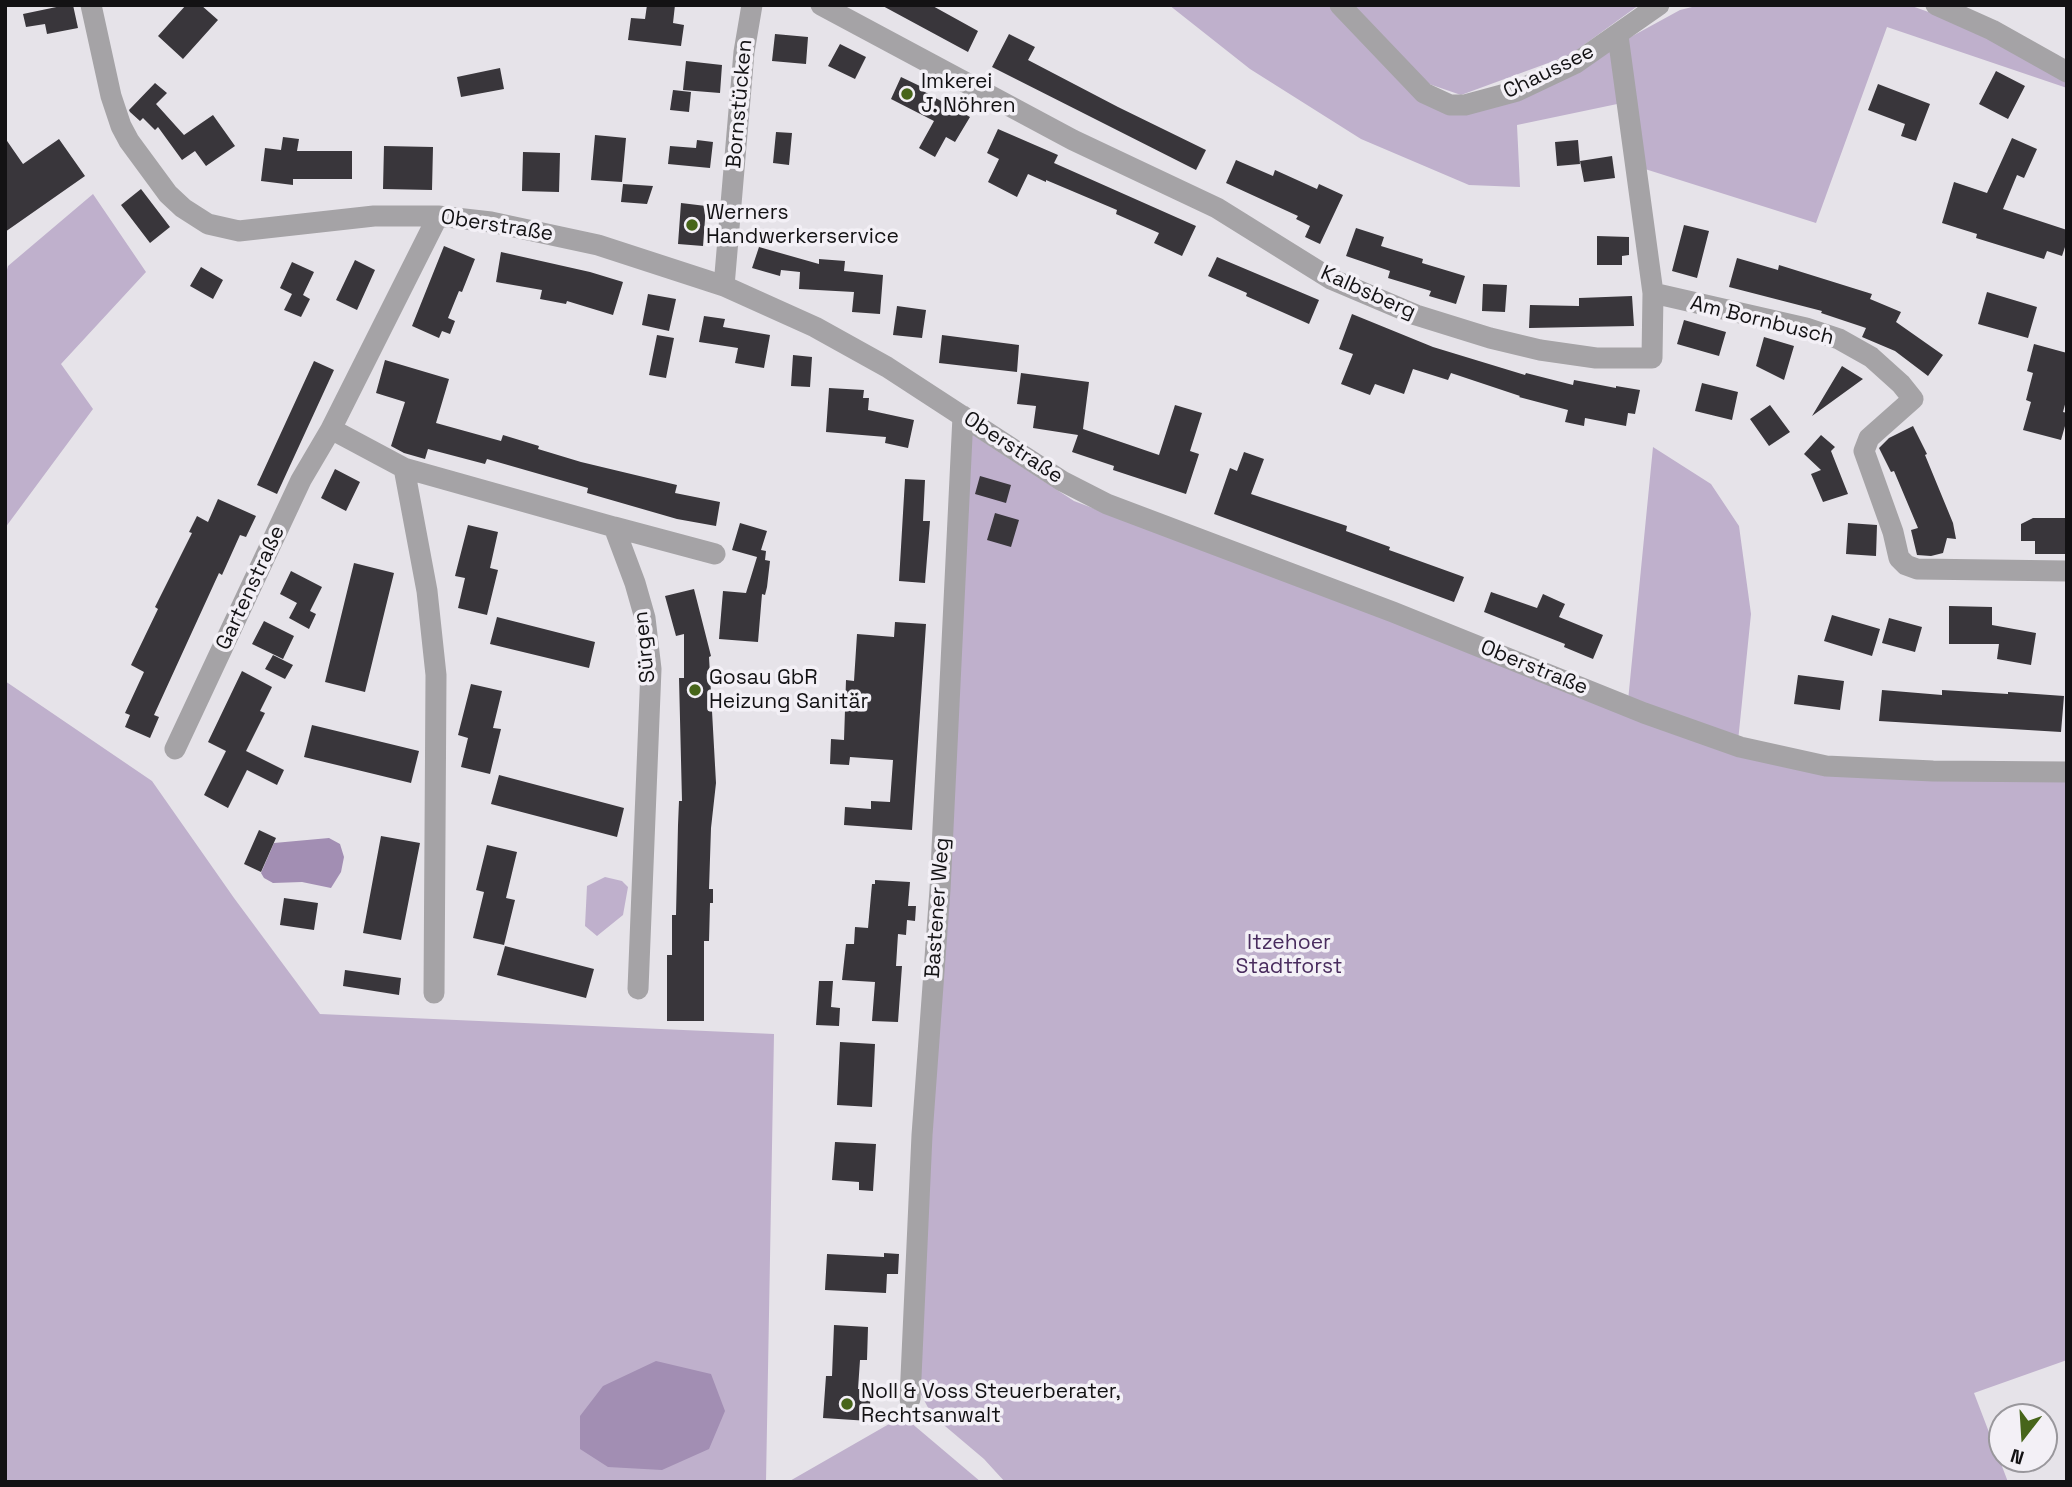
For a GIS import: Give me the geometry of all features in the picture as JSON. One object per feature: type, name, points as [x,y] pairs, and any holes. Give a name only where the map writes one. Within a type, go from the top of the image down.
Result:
[{"type":"street","name":"Oberstraße","points":[[91,5],[111,96],[121,126],[168,194],[194,217],[222,229],[265,230],[374,215],[438,216],[491,222],[569,238],[650,261],[724,286],[777,308],[847,344],[1062,481],[1107,504],[1471,643],[1644,713],[1740,747],[1826,766],[1933,771],[2067,772]]},
{"type":"street","name":"Bornstücken","points":[[724,286],[744,52],[752,5]]},
{"type":"street","name":"Kalbsberg","points":[[821,5],[1073,140],[1217,208],[1331,279],[1416,315],[1490,338],[1540,350],[1596,358],[1652,358],[1653,293],[1618,36]]},
{"type":"street","name":"Chaussee","points":[[1340,5],[1424,93],[1451,105],[1481,102],[1517,91],[1576,63],[1659,5]]},
{"type":"street","points":[[1936,5],[1992,30],[2067,72]]},
{"type":"street","points":[[438,216],[331,429],[404,468],[715,554]]},
{"type":"street","name":"Am Bornbusch","points":[[1653,293],[1805,328],[1839,339],[1871,357],[1901,384],[1913,399],[1869,438],[1864,451],[1893,532],[1899,558],[1906,565],[1917,569],[2067,571]]},
{"type":"street","name":"Bastener Weg","points":[[910,1399],[922,1135],[940,890],[963,416]]},
{"type":"street","name":"Gartenstraße","points":[[175,749],[297,489],[331,429]]},
{"type":"street","points":[[404,468],[427,591],[435,665],[434,993]]},
{"type":"street","name":"Sürgen","points":[[614,527],[645,618],[650,657],[638,989]]},
{"type":"green space","points":[[1169,5],[1330,5],[1412,92],[1440,111],[1614,46],[1622,103],[1517,125],[1520,187],[1469,185],[1361,139],[1250,69]]},
{"type":"green space","points":[[1352,5],[1639,5],[1570,55],[1461,95],[1429,84]]},
{"type":"green space","points":[[1700,5],[1909,5],[1987,33],[2067,78],[2067,88],[1887,27],[1816,223],[1645,169],[1627,39],[1680,10]]},
{"type":"green space","points":[[93,194],[146,272],[61,364],[93,409],[5,528],[5,277],[8,266]]},
{"type":"green space","name":"Itzehoer Stadtforst","points":[[965,430],[1074,501],[1627,711],[1653,447],[1711,484],[1739,526],[1751,614],[1737,751],[2067,782],[2067,1360],[1974,1393],[1988,1430],[1988,1473],[2005,1473],[2008,1482],[1005,1482],[984,1459],[932,1415],[918,1389]]},
{"type":"green space","points":[[5,681],[152,781],[320,1014],[774,1034],[766,1482],[5,1482]]},
{"type":"green space","points":[[605,877],[622,881],[628,887],[623,915],[597,936],[585,926],[587,886]]},
{"type":"green space","points":[[903,1416],[981,1482],[788,1482]]},
{"type":"shaded area","points":[[329,838],[340,844],[344,857],[341,872],[331,888],[302,882],[273,883],[261,873],[274,843]]},
{"type":"shaded area","points":[[656,1361],[711,1374],[725,1411],[709,1449],[662,1470],[608,1467],[580,1449],[580,1416],[603,1386]]},
{"type":"building","points":[[73,5],[78,28],[47,34],[45,24],[26,27],[23,14]]},
{"type":"building","points":[[186,5],[201,5],[218,20],[183,59],[158,36]]},
{"type":"building","points":[[647,5],[675,5],[673,23],[684,25],[681,46],[628,40],[631,18],[645,19]]},
{"type":"building","points":[[881,5],[931,5],[978,31],[968,52]]},
{"type":"building","points":[[775,34],[808,37],[806,64],[772,61]]},
{"type":"building","points":[[1009,34],[1035,47],[1028,60],[1206,150],[1196,170],[992,67]]},
{"type":"building","points":[[840,44],[866,57],[855,79],[828,66]]},
{"type":"building","points":[[686,61],[722,65],[720,93],[683,90]]},
{"type":"building","points":[[500,68],[504,89],[461,97],[457,77]]},
{"type":"building","points":[[1996,71],[2025,86],[2008,119],[1979,104]]},
{"type":"building","points":[[901,77],[970,117],[955,142],[946,137],[935,157],[919,148],[934,121],[891,99]]},
{"type":"building","points":[[155,83],[167,93],[156,104],[184,135],[213,115],[235,146],[206,166],[195,151],[182,160],[158,127],[155,130],[143,118],[140,121],[129,110]]},
{"type":"building","points":[[1878,84],[1930,104],[1916,141],[1901,136],[1905,124],[1868,110]]},
{"type":"building","points":[[673,90],[691,92],[689,112],[670,110]]},
{"type":"building","points":[[998,129],[1058,155],[1054,163],[1196,226],[1182,256],[1154,243],[1159,233],[1116,214],[1117,210],[1046,180],[1028,174],[1017,197],[988,182],[999,159],[987,153]]},
{"type":"building","points":[[776,132],[792,133],[789,165],[773,163]]},
{"type":"building","points":[[595,135],[626,138],[622,182],[591,180]]},
{"type":"building","points":[[283,137],[299,139],[297,151],[352,151],[352,179],[293,179],[293,185],[261,181],[265,148],[281,150]]},
{"type":"building","points":[[5,138],[23,164],[59,139],[85,176],[5,232]]},
{"type":"building","points":[[2012,138],[2037,149],[2024,178],[2017,175],[2003,209],[2067,230],[2062,256],[2047,251],[2044,259],[1976,238],[1977,234],[1942,223],[1954,182],[1987,193]]},
{"type":"building","points":[[697,140],[713,142],[710,168],[668,164],[670,146],[696,148]]},
{"type":"building","points":[[1578,140],[1580,164],[1557,166],[1555,142]]},
{"type":"building","points":[[384,146],[433,147],[432,190],[383,189]]},
{"type":"building","points":[[523,152],[560,153],[559,192],[522,191]]},
{"type":"building","points":[[1612,156],[1615,178],[1584,182],[1580,161]]},
{"type":"building","points":[[1236,160],[1273,176],[1275,170],[1317,189],[1319,184],[1343,195],[1320,244],[1305,237],[1310,226],[1296,219],[1298,216],[1226,183]]},
{"type":"building","points":[[623,184],[653,186],[647,204],[621,202]]},
{"type":"building","points":[[141,189],[170,227],[150,243],[121,205]]},
{"type":"building","name":"Werners Handwerkerservice","points":[[681,203],[706,206],[703,246],[678,244]]},
{"type":"building","points":[[1684,225],[1709,231],[1697,278],[1672,271]]},
{"type":"building","points":[[1356,228],[1384,237],[1381,246],[1423,259],[1422,263],[1465,276],[1456,304],[1429,296],[1431,291],[1388,278],[1390,271],[1346,256]]},
{"type":"building","points":[[1597,236],[1629,237],[1629,255],[1622,256],[1622,265],[1597,265]]},
{"type":"building","points":[[444,246],[475,259],[448,318],[455,321],[450,334],[442,331],[439,338],[412,326]]},
{"type":"building","points":[[759,247],[819,264],[819,259],[845,261],[844,271],[883,275],[880,314],[852,312],[854,292],[799,289],[800,272],[781,270],[780,276],[752,268]]},
{"type":"building","points":[[501,252],[623,282],[613,315],[567,301],[566,304],[540,299],[542,290],[496,282]]},
{"type":"building","points":[[1217,257],[1319,300],[1309,324],[1208,276]]},
{"type":"building","points":[[1737,258],[1778,270],[1779,265],[1872,294],[1870,299],[1901,312],[1896,322],[1943,355],[1928,376],[1895,351],[1862,337],[1866,328],[1821,313],[1822,311],[1729,287]]},
{"type":"building","points":[[355,260],[375,270],[357,310],[336,300]]},
{"type":"building","points":[[292,262],[314,272],[303,295],[310,299],[301,317],[284,310],[292,294],[280,288]]},
{"type":"building","points":[[201,267],[223,280],[213,299],[190,286]]},
{"type":"building","points":[[1483,284],[1507,285],[1505,312],[1482,311]]},
{"type":"building","points":[[1987,292],[2037,307],[2028,338],[1978,324]]},
{"type":"building","points":[[648,294],[676,299],[669,331],[642,325]]},
{"type":"building","points":[[1632,296],[1634,326],[1529,328],[1530,305],[1579,306],[1579,298]]},
{"type":"building","points":[[897,306],[926,310],[922,338],[893,335]]},
{"type":"building","points":[[1352,314],[1433,347],[1525,375],[1526,373],[1573,385],[1574,380],[1640,390],[1635,414],[1628,413],[1626,426],[1585,418],[1584,426],[1565,422],[1568,410],[1519,397],[1451,373],[1448,380],[1413,369],[1404,394],[1375,384],[1370,395],[1341,384],[1353,354],[1339,349]]},
{"type":"building","points":[[704,316],[725,319],[723,327],[770,335],[764,368],[735,363],[738,348],[699,342]]},
{"type":"building","points":[[1684,320],[1726,332],[1719,356],[1677,344]]},
{"type":"building","points":[[657,335],[674,338],[666,378],[649,375]]},
{"type":"building","points":[[942,335],[1019,345],[1017,372],[939,363]]},
{"type":"building","points":[[1764,337],[1794,346],[1784,380],[1756,366]]},
{"type":"building","points":[[2034,344],[2067,353],[2067,397],[2063,412],[2067,413],[2067,419],[2061,440],[2023,430],[2031,402],[2026,400],[2033,373],[2027,371]]},
{"type":"building","points":[[793,355],[812,357],[810,387],[791,386]]},
{"type":"building","points":[[385,360],[449,379],[436,423],[501,441],[503,435],[581,462],[677,485],[675,493],[720,502],[716,526],[677,519],[587,493],[588,488],[487,459],[485,464],[428,449],[425,459],[404,453],[391,446],[405,402],[376,393]]},
{"type":"building","points":[[314,361],[334,370],[277,494],[257,485]]},
{"type":"building","points":[[1842,366],[1863,379],[1812,416]]},
{"type":"building","points":[[1021,373],[1089,382],[1083,429],[1159,455],[1175,405],[1202,413],[1190,451],[1199,454],[1186,494],[1113,470],[1114,466],[1072,452],[1078,435],[1033,428],[1036,406],[1017,404]]},
{"type":"building","points":[[1702,383],[1738,392],[1732,420],[1695,411]]},
{"type":"building","points":[[829,388],[864,390],[863,398],[869,398],[868,410],[914,420],[908,448],[885,443],[886,437],[826,432]]},
{"type":"building","points":[[1770,405],[1790,432],[1769,446],[1750,419]]},
{"type":"building","points":[[1913,426],[1927,454],[1925,455],[1953,523],[1956,539],[1947,538],[1943,553],[1931,556],[1917,555],[1911,530],[1918,528],[1894,471],[1891,472],[1879,448],[1889,438]]},
{"type":"building","points":[[1821,435],[1835,447],[1831,451],[1848,494],[1823,502],[1811,474],[1821,470],[1804,454]]},
{"type":"building","points":[[1244,452],[1264,459],[1251,494],[1347,526],[1346,531],[1390,547],[1389,550],[1464,577],[1454,602],[1214,514],[1230,468],[1237,471]]},
{"type":"building","points":[[335,469],[360,482],[346,511],[321,498]]},
{"type":"building","points":[[980,476],[1011,485],[1006,503],[975,494]]},
{"type":"building","points":[[905,479],[925,480],[923,521],[930,521],[925,583],[899,581]]},
{"type":"building","points":[[218,499],[256,516],[246,537],[240,535],[222,575],[219,573],[154,715],[159,717],[150,738],[125,727],[130,715],[125,713],[144,672],[131,665],[158,609],[155,607],[192,533],[189,532],[197,516],[208,522]]},
{"type":"building","points":[[995,513],[1019,520],[1011,547],[987,540]]},
{"type":"building","points":[[2033,518],[2067,518],[2067,554],[2035,554],[2035,541],[2021,541],[2021,524]]},
{"type":"building","points":[[740,523],[767,531],[761,550],[766,551],[765,560],[770,561],[767,587],[765,595],[762,594],[758,642],[719,639],[723,591],[746,593],[757,557],[732,550]]},
{"type":"building","points":[[1848,523],[1877,525],[1876,556],[1846,554]]},
{"type":"building","points":[[468,525],[498,532],[490,568],[498,570],[487,615],[458,608],[465,578],[455,576]]},
{"type":"building","points":[[354,563],[394,573],[365,692],[325,682]]},
{"type":"building","points":[[291,571],[322,587],[310,611],[316,614],[309,629],[289,618],[297,603],[280,594]]},
{"type":"building","points":[[694,589],[711,656],[716,783],[709,889],[713,889],[713,903],[710,903],[709,941],[704,941],[704,1021],[667,1021],[667,955],[672,955],[672,915],[676,915],[679,801],[682,801],[679,678],[684,678],[684,634],[676,636],[665,596]]},
{"type":"building","points":[[1491,592],[1537,608],[1543,594],[1565,604],[1559,617],[1603,635],[1593,659],[1564,647],[1565,644],[1484,612]]},
{"type":"building","points":[[1949,606],[1992,607],[1992,625],[2036,633],[2031,665],[1997,659],[1999,644],[1949,644]]},
{"type":"building","points":[[1832,615],[1880,629],[1872,656],[1824,641]]},
{"type":"building","points":[[497,617],[595,642],[589,668],[490,644]]},
{"type":"building","points":[[1889,618],[1922,627],[1915,652],[1882,643]]},
{"type":"building","points":[[264,621],[294,636],[283,659],[252,644]]},
{"type":"building","points":[[895,622],[926,624],[912,830],[844,825],[845,807],[871,809],[871,801],[890,802],[893,760],[850,757],[849,765],[830,764],[831,739],[844,740],[846,680],[854,681],[857,634],[894,637]]},
{"type":"building","points":[[273,655],[293,665],[285,679],[265,669]]},
{"type":"building","points":[[242,671],[272,687],[260,711],[265,713],[246,751],[284,770],[277,785],[247,770],[228,808],[204,795],[226,751],[208,742]]},
{"type":"building","points":[[1798,675],[1844,681],[1840,710],[1794,704]]},
{"type":"building","points":[[471,684],[502,691],[493,728],[501,729],[490,774],[461,767],[468,738],[458,735]]},
{"type":"building","points":[[1882,690],[1942,695],[1942,690],[2064,696],[2061,732],[1879,721]]},
{"type":"building","points":[[312,725],[419,751],[411,783],[304,757]]},
{"type":"building","points":[[499,775],[624,808],[617,837],[491,804]]},
{"type":"building","points":[[259,830],[276,838],[261,872],[244,864]]},
{"type":"building","points":[[381,836],[420,843],[401,940],[363,933]]},
{"type":"building","points":[[487,845],[517,852],[506,898],[515,900],[504,945],[473,938],[484,892],[476,890]]},
{"type":"building","points":[[875,880],[910,882],[908,906],[916,906],[915,921],[907,920],[906,935],[898,934],[896,966],[902,966],[898,1022],[872,1021],[875,982],[842,980],[846,944],[854,944],[855,927],[868,928],[872,884],[875,884]]},
{"type":"building","points":[[284,898],[318,903],[314,930],[280,925]]},
{"type":"building","points":[[505,946],[594,969],[586,998],[497,975]]},
{"type":"building","points":[[345,970],[401,978],[399,995],[343,986]]},
{"type":"building","points":[[819,981],[833,981],[831,1007],[840,1008],[839,1026],[816,1025]]},
{"type":"building","points":[[840,1042],[875,1044],[872,1107],[837,1105]]},
{"type":"building","points":[[835,1142],[876,1144],[873,1191],[859,1190],[859,1182],[832,1180]]},
{"type":"building","points":[[884,1253],[899,1254],[898,1274],[887,1274],[886,1293],[825,1290],[827,1254],[884,1257]]},
{"type":"building","points":[[834,1325],[868,1327],[867,1360],[860,1360],[858,1389],[871,1389],[869,1421],[823,1418],[826,1376],[832,1376]]},
{"type":"place","name":"Imkerei J. Nöhren","points":[[907,94]]},
{"type":"place","name":"Werners Handwerkerservice","points":[[692,225]]},
{"type":"place","name":"Gosau GbR Heizung Sanitär","points":[[695,690]]},
{"type":"place","name":"Noll & Voss Steuerberater, Rechtsanwalt","points":[[847,1404]]}]
